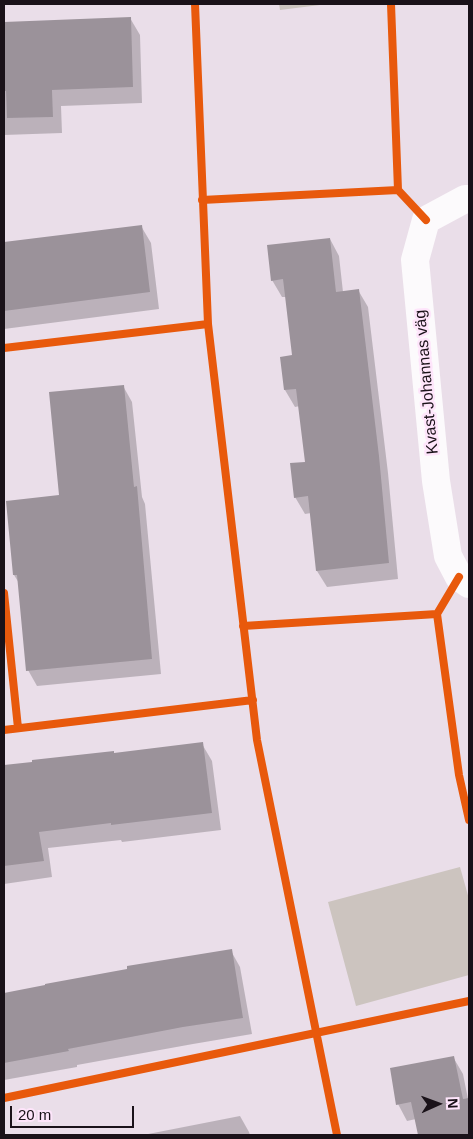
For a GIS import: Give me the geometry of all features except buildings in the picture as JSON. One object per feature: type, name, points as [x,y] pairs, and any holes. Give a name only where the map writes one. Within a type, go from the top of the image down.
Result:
[{"type":"street","name":"Kvast-Johannas väg","points":[[469,199],[426,220],[415,260],[436,481],[448,556],[459,577],[469,584]]},
{"type":"shaded area","points":[[279,4],[328,4],[280,10]]},
{"type":"shaded area","points":[[460,867],[469,899],[469,975],[356,1006],[328,902]]},
{"type":"cycle path","points":[[195,4],[208,324],[257,740],[337,1135]]},
{"type":"cycle path","points":[[391,4],[398,190],[426,220]]},
{"type":"cycle path","points":[[202,200],[398,190]]},
{"type":"cycle path","points":[[4,348],[208,324]]},
{"type":"cycle path","points":[[459,577],[437,614],[459,775],[469,820]]},
{"type":"cycle path","points":[[4,593],[18,728]]},
{"type":"cycle path","points":[[243,626],[437,614]]},
{"type":"cycle path","points":[[4,730],[253,700]]},
{"type":"cycle path","points":[[4,1098],[469,1001]]}]
